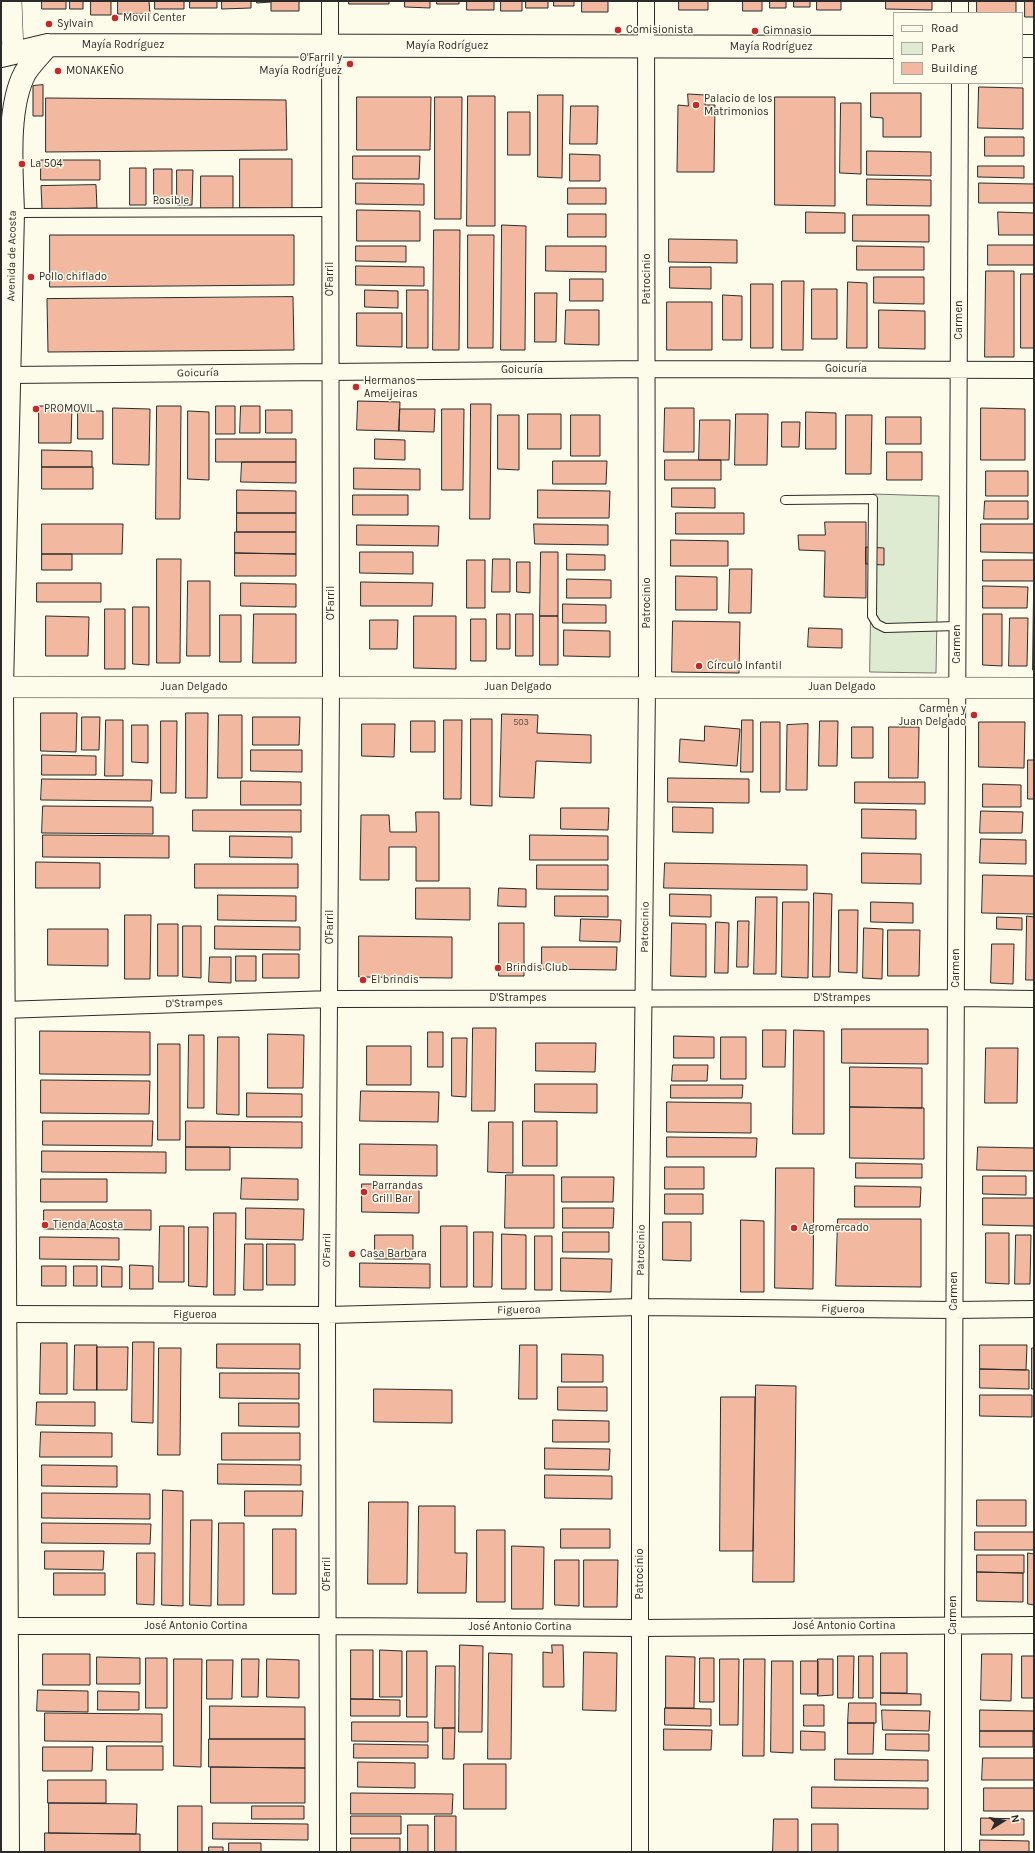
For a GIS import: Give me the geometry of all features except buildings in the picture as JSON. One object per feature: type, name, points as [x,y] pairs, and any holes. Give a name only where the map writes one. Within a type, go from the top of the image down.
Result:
[{"type":"main road","name":"Mayía Rodríguez","points":[[7,54],[48,44],[893,47]]},
{"type":"main road","name":"Avenida de Acosta","points":[[8,1852],[3,1457],[5,1314],[3,1272],[1,764],[3,466],[9,374],[13,213],[12,148],[16,98],[25,73],[48,44]]},
{"type":"main road","points":[[1023,46],[1034,46]]},
{"type":"main road","name":"Avenida de Acosta","points":[[1,112],[12,148]]},
{"type":"street","points":[[7,54],[11,1]]},
{"type":"street","name":"O'Farril","points":[[328,1852],[327,1315],[331,687],[330,1]]},
{"type":"street","name":"Patrocinio","points":[[640,1852],[640,1307],[648,688],[646,1]]},
{"type":"street","points":[[960,1],[960,12]]},
{"type":"street","name":"Carmen","points":[[954,1852],[952,1626],[960,84]]},
{"type":"street","name":"Goicuría","points":[[9,374],[648,369],[1034,370]]},
{"type":"street","name":"Juan Delgado","points":[[2,688],[1034,688]]},
{"type":"street","name":"D'Strampes","points":[[3,1010],[330,999],[1034,999]]},
{"type":"street","name":"Figueroa","points":[[5,1314],[327,1315],[640,1307],[954,1310],[1034,1309]]},
{"type":"street","name":"José Antonio Cortina","points":[[6,1626],[640,1628],[1034,1625]]},
{"type":"lane","name":"Posible","points":[[13,213],[330,212]]},
{"type":"lane","points":[[785,500],[873,499],[872,616],[877,624],[885,628],[957,626]]},
{"type":"green space","points":[[873,494],[939,496],[936,673],[870,672]]},
{"type":"place","name":"Movil Center","points":[[115,18]]},
{"type":"place","name":"Sylvain","points":[[49,24]]},
{"type":"place","name":"Comisionista","points":[[618,30]]},
{"type":"place","name":"Gimnasio","points":[[755,31]]},
{"type":"place","name":"O'Farril y Mayía Rodríguez","points":[[350,64]]},
{"type":"place","name":"MONAKEÑO","points":[[58,71]]},
{"type":"place","name":"Palacio de los Matrimonios","points":[[696,105]]},
{"type":"place","name":"La 504","points":[[22,164]]},
{"type":"place","name":"Pollo chiflado","points":[[31,277]]},
{"type":"place","name":"Hermanos Ameijeiras","points":[[356,387]]},
{"type":"place","name":"PROMOVIL","points":[[36,409]]},
{"type":"place","name":"Círculo Infantil","points":[[699,666]]},
{"type":"place","name":"Carmen y Juan Delgado","points":[[974,715]]},
{"type":"place","name":"Brindis Club","points":[[498,968]]},
{"type":"place","name":"El brindis","points":[[363,980]]},
{"type":"place","name":"Parrandas Grill Bar","points":[[364,1192]]},
{"type":"place","name":"Tienda Acosta","points":[[45,1225]]},
{"type":"place","name":"Agromercado","points":[[794,1228]]},
{"type":"place","name":"Casa Barbara","points":[[352,1254]]}]
